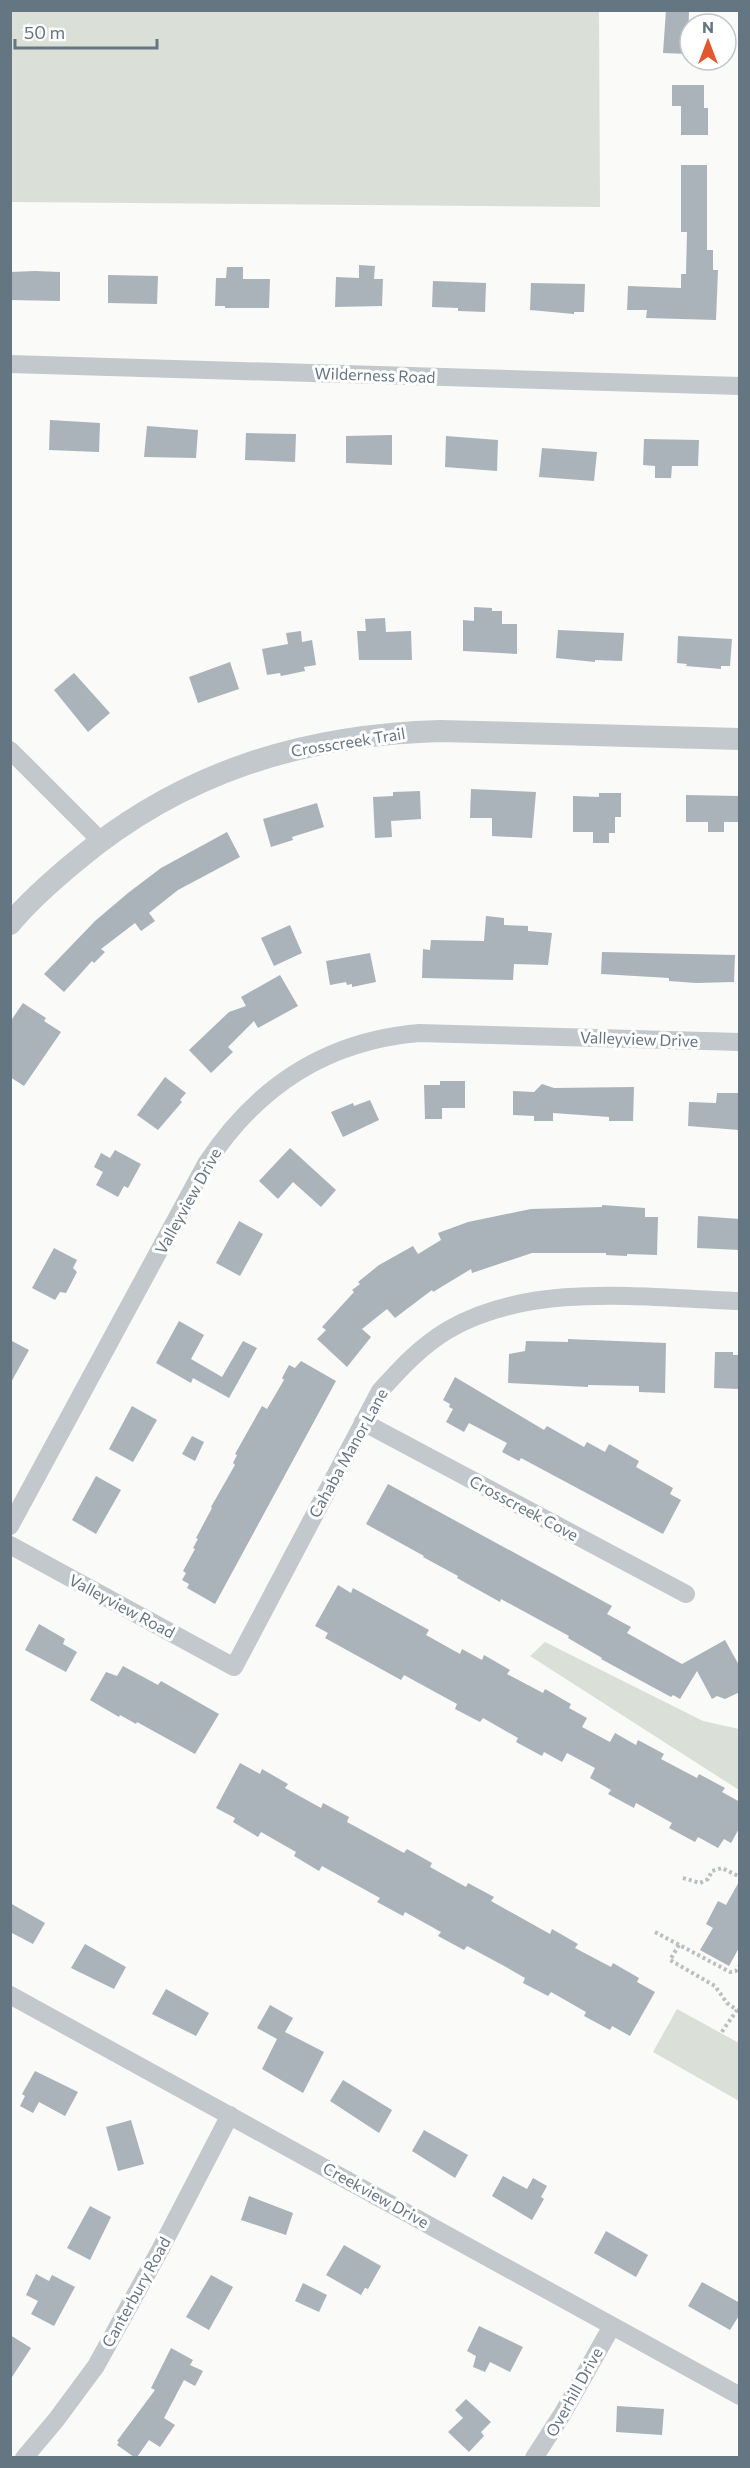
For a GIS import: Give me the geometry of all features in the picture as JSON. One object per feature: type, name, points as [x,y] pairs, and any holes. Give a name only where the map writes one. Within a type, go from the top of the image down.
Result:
[{"type":"street","name":"Wilderness Road","points":[[10,364],[740,386]]},
{"type":"street","name":"Crosscreek Trail","points":[[10,924],[60,874],[101,841],[166,799],[233,768],[311,745],[398,732],[440,731],[740,739]]},
{"type":"street","points":[[10,750],[101,841]]},
{"type":"street","name":"Valleyview Drive","points":[[10,1526],[206,1164],[239,1121],[290,1076],[318,1059],[342,1049],[388,1036],[419,1033],[740,1042]]},
{"type":"street","name":"Cahaba Manor Lane","points":[[234,1667],[380,1391],[413,1355],[447,1330],[484,1312],[518,1303],[567,1298],[740,1301]]},
{"type":"street","name":"Crosscreek Cove","points":[[363,1422],[686,1594]]},
{"type":"street","name":"Valleyview Road","points":[[10,1545],[234,1667]]},
{"type":"street","name":"Creekview Drive","points":[[10,1995],[740,2396]]},
{"type":"street","name":"Canterbury Road","points":[[24,2457],[57,2420],[96,2366],[160,2250],[230,2115]]},
{"type":"street","name":"Overhill Drive","points":[[534,2457],[563,2413],[612,2326]]},
{"type":"path","points":[[683,1878],[700,1883],[708,1879],[712,1871],[722,1868],[740,1877]]},
{"type":"path","points":[[655,1932],[730,1972],[736,1971],[740,1965]]},
{"type":"path","points":[[679,1945],[670,1960],[715,1986],[727,2003],[737,2010],[721,2033]]},
{"type":"shaded area","points":[[11,10],[599,11],[600,207],[11,202]]},
{"type":"shaded area","points":[[545,1642],[703,1721],[739,1729],[739,1790],[530,1656]]},
{"type":"shaded area","points":[[677,2009],[739,2043],[739,2101],[653,2052]]},
{"type":"building","points":[[666,10],[689,10],[689,12],[678,12],[678,54],[663,53]]},
{"type":"building","points":[[672,85],[704,85],[704,108],[708,108],[708,135],[681,135],[681,106],[672,106]]},
{"type":"building","points":[[681,165],[707,165],[707,250],[713,250],[713,270],[718,270],[716,320],[646,318],[647,310],[627,310],[628,286],[681,288],[681,274],[686,274],[687,232],[681,232]]},
{"type":"building","points":[[359,265],[375,266],[374,279],[383,279],[382,306],[335,307],[336,277],[359,278]]},
{"type":"building","points":[[227,267],[243,267],[243,279],[270,279],[269,308],[215,306],[216,278],[226,278]]},
{"type":"building","points":[[10,272],[60,272],[60,301],[10,300]]},
{"type":"building","points":[[108,275],[158,276],[157,304],[108,303]]},
{"type":"building","points":[[433,281],[486,283],[485,312],[432,307]]},
{"type":"building","points":[[531,283],[585,284],[584,312],[574,312],[574,314],[530,310]]},
{"type":"building","points":[[50,420],[100,423],[99,452],[49,450]]},
{"type":"building","points":[[147,426],[198,430],[196,458],[144,457]]},
{"type":"building","points":[[246,433],[296,434],[295,462],[245,460]]},
{"type":"building","points":[[392,435],[392,465],[346,463],[346,436]]},
{"type":"building","points":[[446,436],[498,440],[497,471],[445,467]]},
{"type":"building","points":[[644,439],[699,440],[698,466],[672,466],[671,478],[655,478],[655,466],[643,465]]},
{"type":"building","points":[[542,448],[597,452],[594,481],[539,477]]},
{"type":"building","points":[[474,607],[502,611],[502,624],[517,624],[517,654],[463,651],[463,620],[474,621]]},
{"type":"building","points":[[385,618],[386,632],[411,631],[412,660],[359,660],[357,631],[366,631],[365,619]]},
{"type":"building","points":[[558,630],[624,633],[622,661],[595,660],[595,662],[556,658]]},
{"type":"building","points":[[301,631],[302,642],[312,640],[316,665],[304,667],[305,671],[281,676],[280,673],[267,675],[262,649],[288,644],[286,633]]},
{"type":"building","points":[[678,636],[732,639],[730,666],[721,666],[721,669],[677,663]]},
{"type":"building","points":[[230,662],[239,689],[198,703],[189,677]]},
{"type":"building","points":[[74,673],[110,713],[88,732],[54,690]]},
{"type":"building","points":[[471,789],[536,792],[532,838],[492,836],[492,818],[470,818]]},
{"type":"building","points":[[420,791],[421,819],[391,821],[392,837],[375,838],[373,797],[393,796],[393,792]]},
{"type":"building","points":[[599,793],[621,793],[621,817],[615,817],[615,833],[609,833],[609,843],[593,843],[593,832],[573,832],[573,796],[599,797]]},
{"type":"building","points":[[686,795],[740,796],[740,822],[724,822],[724,832],[708,832],[708,822],[686,822]]},
{"type":"building","points":[[317,803],[324,827],[292,837],[293,840],[271,847],[263,819]]},
{"type":"building","points":[[227,832],[240,857],[178,890],[149,913],[155,921],[141,931],[135,923],[101,949],[105,952],[94,963],[92,961],[64,992],[44,974],[95,921],[128,893],[161,868]]},
{"type":"building","points":[[486,916],[504,918],[504,925],[528,926],[528,931],[552,933],[548,965],[514,964],[513,980],[422,978],[423,949],[430,950],[431,940],[484,941]]},
{"type":"building","points":[[290,925],[302,953],[274,966],[261,938]]},
{"type":"building","points":[[602,952],[735,955],[734,982],[696,983],[669,981],[669,978],[601,974]]},
{"type":"building","points":[[370,953],[376,982],[352,987],[352,984],[347,985],[346,982],[330,985],[326,961]]},
{"type":"building","points":[[280,975],[298,1006],[258,1028],[254,1021],[228,1047],[233,1052],[211,1073],[189,1050],[229,1012],[246,1006],[241,997]]},
{"type":"building","points":[[23,1003],[46,1018],[44,1021],[61,1032],[24,1086],[10,1077],[10,1022]]},
{"type":"building","points":[[165,1077],[186,1093],[180,1100],[182,1102],[158,1130],[137,1115]]},
{"type":"building","points":[[440,1081],[465,1081],[465,1108],[442,1108],[442,1119],[425,1119],[424,1085],[440,1085]]},
{"type":"building","points":[[542,1084],[554,1088],[634,1087],[633,1121],[609,1121],[609,1117],[553,1113],[553,1121],[534,1121],[534,1116],[513,1115],[513,1091],[534,1092]]},
{"type":"building","points":[[717,1093],[740,1093],[739,1130],[688,1126],[689,1102],[716,1103]]},
{"type":"building","points":[[370,1100],[379,1120],[343,1137],[331,1112],[353,1103],[354,1106]]},
{"type":"building","points":[[290,1148],[336,1190],[321,1207],[293,1182],[278,1199],[259,1181]]},
{"type":"building","points":[[115,1150],[141,1164],[128,1188],[124,1186],[118,1197],[96,1185],[103,1172],[94,1167],[101,1153],[110,1158]]},
{"type":"building","points":[[602,1205],[645,1208],[645,1217],[658,1217],[657,1255],[532,1253],[472,1273],[471,1269],[433,1292],[432,1290],[395,1318],[387,1309],[362,1329],[371,1337],[347,1367],[317,1339],[326,1330],[322,1327],[354,1292],[352,1290],[360,1284],[358,1282],[379,1265],[413,1246],[418,1254],[441,1240],[438,1233],[468,1222],[531,1209],[602,1207]]},
{"type":"building","points":[[698,1216],[740,1219],[740,1250],[697,1248]]},
{"type":"building","points":[[239,1221],[263,1234],[240,1276],[216,1263]]},
{"type":"building","points":[[54,1248],[77,1260],[73,1268],[77,1272],[66,1293],[60,1292],[55,1300],[32,1288]]},
{"type":"building","points":[[179,1321],[204,1335],[191,1359],[222,1377],[243,1341],[257,1348],[229,1398],[193,1378],[191,1383],[156,1363]]},
{"type":"building","points":[[568,1339],[666,1343],[665,1393],[639,1392],[639,1386],[588,1385],[588,1387],[508,1383],[509,1354],[525,1351],[526,1341],[568,1342]]},
{"type":"building","points":[[10,1340],[29,1350],[10,1384]]},
{"type":"building","points":[[715,1352],[733,1352],[733,1355],[740,1355],[739,1389],[714,1388]]},
{"type":"building","points":[[301,1361],[336,1381],[215,1604],[187,1588],[189,1584],[182,1580],[186,1573],[183,1571],[195,1549],[193,1548],[198,1539],[196,1538],[211,1507],[235,1465],[233,1463],[237,1455],[235,1454],[262,1406],[267,1409],[284,1380],[282,1378],[289,1365],[295,1368]]},
{"type":"building","points":[[455,1377],[544,1430],[547,1426],[584,1447],[587,1442],[605,1452],[609,1444],[639,1461],[636,1467],[673,1488],[670,1494],[681,1500],[663,1534],[521,1458],[519,1461],[502,1452],[507,1443],[469,1423],[464,1432],[446,1422],[453,1409],[443,1400]]},
{"type":"building","points":[[132,1406],[157,1420],[133,1462],[109,1449]]},
{"type":"building","points":[[192,1436],[204,1442],[195,1461],[182,1454]]},
{"type":"building","points":[[96,1476],[121,1490],[96,1534],[72,1520]]},
{"type":"building","points":[[388,1484],[612,1606],[607,1614],[631,1627],[627,1633],[682,1664],[725,1640],[740,1667],[740,1692],[725,1699],[717,1696],[712,1699],[697,1671],[680,1699],[673,1695],[671,1697],[601,1659],[568,1638],[569,1636],[457,1578],[458,1576],[366,1524]]},
{"type":"building","points":[[338,1585],[351,1593],[353,1588],[429,1630],[426,1635],[460,1654],[462,1649],[482,1660],[484,1655],[510,1670],[507,1674],[543,1693],[545,1689],[571,1704],[569,1708],[587,1718],[582,1727],[610,1742],[615,1733],[636,1745],[638,1740],[664,1754],[661,1759],[697,1778],[699,1774],[725,1788],[722,1792],[740,1802],[740,1827],[731,1843],[724,1839],[718,1848],[698,1837],[695,1842],[669,1828],[672,1823],[636,1803],[634,1808],[608,1794],[611,1790],[590,1778],[595,1768],[567,1753],[562,1762],[544,1752],[542,1756],[516,1742],[518,1738],[483,1718],[480,1722],[455,1709],[457,1704],[404,1675],[401,1680],[325,1638],[328,1633],[315,1626]]},
{"type":"building","points":[[39,1624],[65,1639],[63,1644],[77,1652],[66,1672],[25,1650]]},
{"type":"building","points":[[123,1666],[158,1685],[161,1681],[219,1714],[195,1754],[137,1722],[136,1724],[120,1715],[119,1717],[90,1700],[106,1672],[117,1676]]},
{"type":"building","points":[[240,1763],[260,1774],[262,1769],[288,1784],[285,1788],[321,1808],[323,1803],[349,1817],[347,1822],[404,1853],[407,1849],[432,1863],[430,1867],[466,1887],[468,1883],[494,1897],[491,1901],[550,1934],[552,1929],[578,1944],[575,1948],[611,1967],[613,1963],[639,1978],[637,1982],[655,1992],[630,2036],[612,2026],[610,2030],[584,2016],[586,2012],[551,1992],[548,1996],[523,1983],[525,1978],[467,1946],[464,1950],[438,1936],[441,1932],[405,1912],[403,1916],[377,1902],[380,1898],[322,1866],[319,1871],[294,1856],[296,1852],[261,1832],[258,1837],[233,1822],[235,1818],[216,1808]]},
{"type":"building","points":[[740,1880],[740,1946],[729,1966],[700,1950],[713,1928],[706,1924],[718,1901],[726,1905]]},
{"type":"building","points":[[10,1903],[45,1923],[33,1944],[10,1932]]},
{"type":"building","points":[[85,1944],[126,1967],[114,1989],[71,1968]]},
{"type":"building","points":[[166,1989],[209,2013],[196,2036],[152,2014]]},
{"type":"building","points":[[270,2005],[293,2018],[285,2032],[324,2052],[303,2093],[262,2069],[277,2039],[257,2028]]},
{"type":"building","points":[[35,2071],[78,2092],[65,2116],[39,2102],[33,2113],[20,2106],[25,2096],[22,2094]]},
{"type":"building","points":[[343,2080],[392,2110],[379,2133],[330,2101]]},
{"type":"building","points":[[131,2120],[144,2164],[118,2171],[106,2127]]},
{"type":"building","points":[[424,2130],[468,2155],[455,2178],[412,2151]]},
{"type":"building","points":[[503,2176],[527,2189],[533,2178],[547,2186],[541,2197],[544,2199],[532,2220],[492,2196]]},
{"type":"building","points":[[249,2196],[293,2213],[286,2235],[241,2220]]},
{"type":"building","points":[[90,2206],[111,2217],[90,2260],[67,2248]]},
{"type":"building","points":[[606,2231],[648,2255],[636,2277],[594,2253]]},
{"type":"building","points":[[344,2245],[381,2266],[368,2289],[365,2288],[361,2295],[326,2275]]},
{"type":"building","points":[[36,2274],[49,2281],[52,2275],[75,2287],[54,2326],[31,2314],[38,2301],[26,2295]]},
{"type":"building","points":[[211,2275],[233,2287],[209,2330],[186,2317]]},
{"type":"building","points":[[702,2282],[740,2303],[740,2314],[730,2330],[688,2306]]},
{"type":"building","points":[[303,2283],[327,2295],[319,2312],[295,2301]]},
{"type":"building","points":[[479,2326],[523,2347],[510,2372],[490,2362],[485,2372],[473,2367],[476,2356],[467,2351]]},
{"type":"building","points":[[10,2335],[31,2348],[10,2380]]},
{"type":"building","points":[[171,2348],[193,2360],[190,2365],[203,2371],[195,2386],[184,2380],[164,2418],[175,2425],[160,2447],[149,2440],[137,2457],[134,2457],[117,2445],[119,2442],[117,2441],[155,2390],[151,2388]]},
{"type":"building","points":[[466,2399],[491,2422],[481,2432],[484,2436],[469,2452],[448,2432],[463,2418],[455,2410]]},
{"type":"building","points":[[617,2406],[664,2409],[662,2435],[616,2432]]}]
